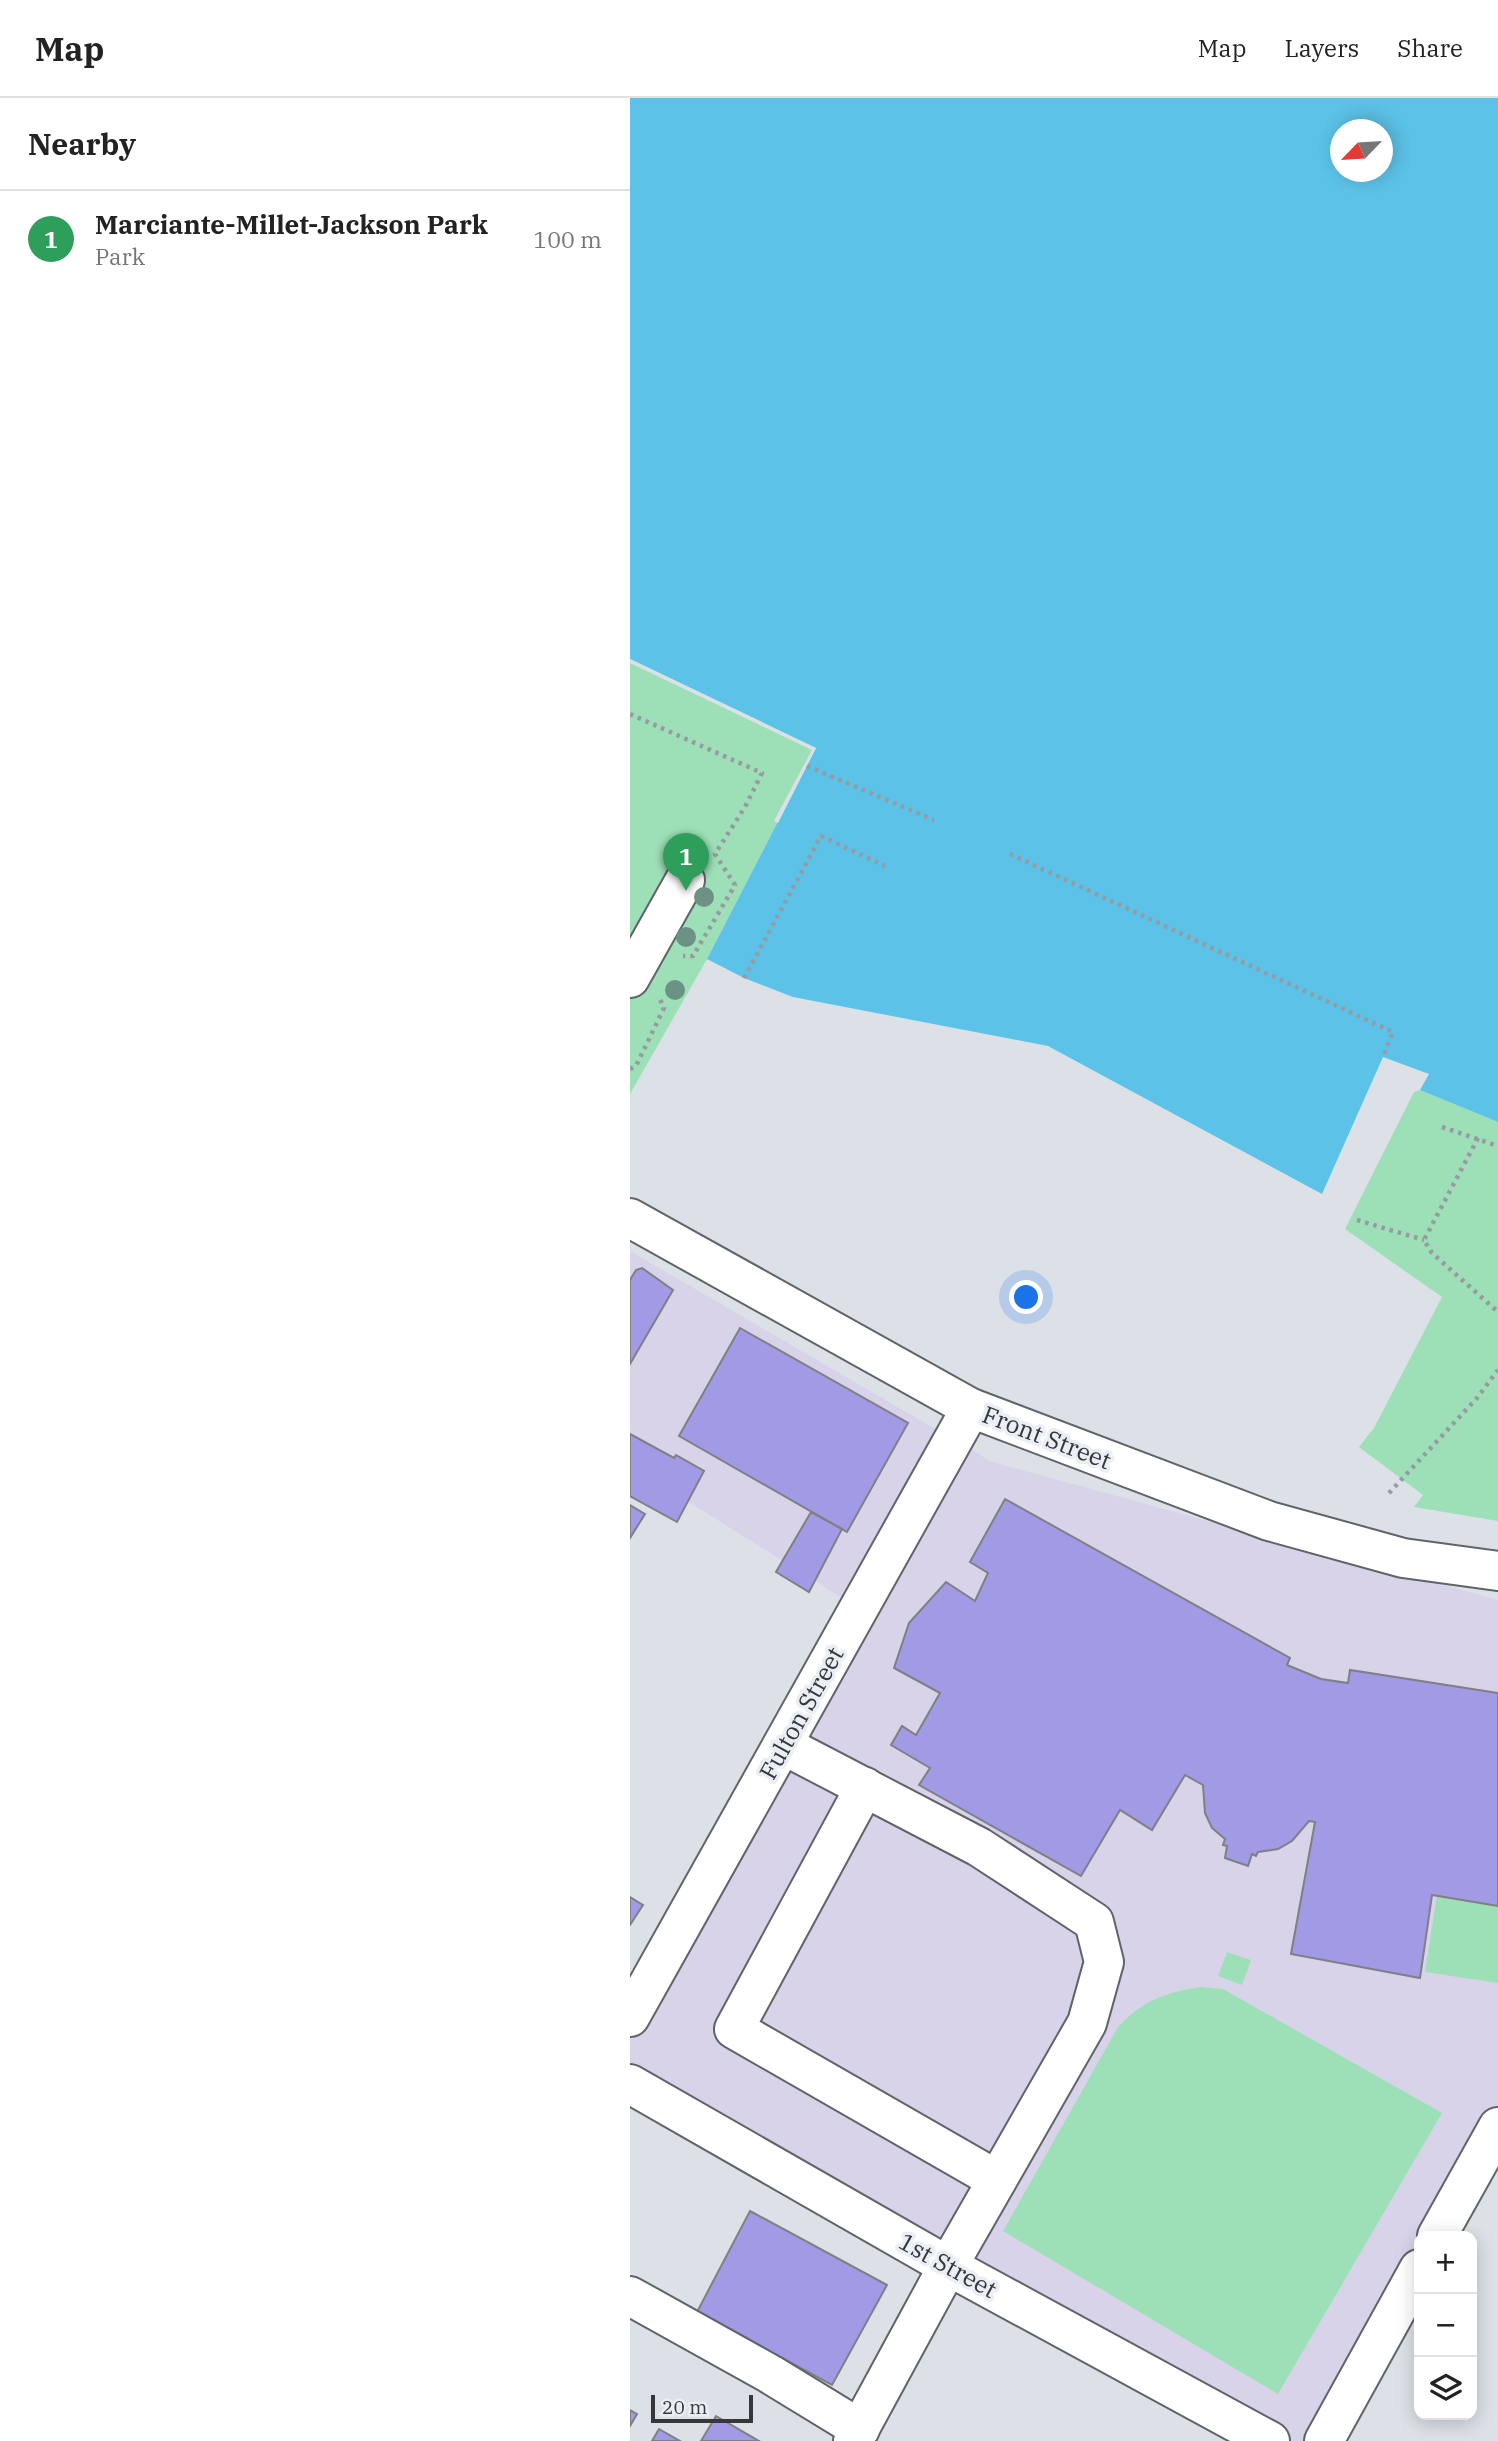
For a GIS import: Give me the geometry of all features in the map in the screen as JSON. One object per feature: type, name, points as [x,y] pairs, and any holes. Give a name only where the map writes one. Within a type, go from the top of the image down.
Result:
[{"type":"street","points":[[630,978],[685,880]]},
{"type":"street","name":"Front Street","points":[[630,1218],[971,1408],[1269,1521],[1403,1558],[1498,1571]]},
{"type":"street","name":"Fulton Street","points":[[630,2017],[971,1408]]},
{"type":"street","points":[[630,2296],[770,2375],[857,2435],[948,2266],[1087,2023],[1104,1962],[1094,1922],[979,1847],[783,1745]]},
{"type":"street","points":[[865,1787],[733,2029],[997,2180]]},
{"type":"street","name":"1st Street","points":[[630,2084],[948,2266],[1270,2441]]},
{"type":"street","points":[[1440,2231],[1498,2127]]},
{"type":"street","points":[[1324,2441],[1414,2278]]},
{"type":"path","points":[[630,714],[762,773],[745,807]]},
{"type":"path","points":[[807,766],[933,820]]},
{"type":"path","points":[[744,978],[821,835],[885,866]]},
{"type":"path","points":[[1010,854],[1394,1032],[1383,1057]]},
{"type":"path","points":[[1442,1127],[1498,1146]]},
{"type":"path","points":[[1424,1240],[1478,1138]]},
{"type":"path","points":[[1357,1220],[1424,1240],[1432,1253],[1498,1312]]},
{"type":"path","points":[[1390,1493],[1478,1398],[1498,1370]]},
{"type":"shaded area","points":[[630,1251],[992,1462],[1498,1600],[1498,2128],[1423,2231],[1414,2231],[1414,2279],[1325,2441],[1262,2441],[630,2078],[630,1996],[853,1605],[630,1465]]},
{"type":"green space","points":[[630,659],[816,748],[707,959],[630,1094]]},
{"type":"green space","points":[[1420,1090],[1498,1122],[1498,1521],[1414,1507],[1423,1495],[1359,1447],[1374,1428],[1442,1297],[1345,1229],[1414,1092]]},
{"type":"green space","points":[[1437,1895],[1498,1906],[1498,1983],[1425,1972]]},
{"type":"green space","points":[[1227,1952],[1251,1960],[1242,1985],[1218,1976]]},
{"type":"green space","points":[[1200,1987],[1223,1989],[1442,2113],[1278,2394],[1003,2231],[1118,2027],[1136,2010],[1155,1999]]},
{"type":"water","points":[[630,98],[1498,98],[1498,1122],[1420,1090],[1429,1074],[1383,1057],[1322,1194],[1048,1046],[793,997],[744,978],[707,959],[816,748],[630,659]]},
{"type":"pier","points":[[630,659],[816,748],[778,823],[774,821],[812,750],[630,663]]},
{"type":"building","points":[[642,1268],[673,1290],[630,1364],[630,1280],[636,1270]]},
{"type":"building","points":[[740,1328],[908,1423],[847,1532],[679,1436]]},
{"type":"building","points":[[630,1434],[704,1471],[677,1522],[630,1496]]},
{"type":"building","points":[[1005,1499],[1290,1658],[1287,1665],[1321,1679],[1348,1683],[1350,1670],[1498,1693],[1498,1906],[1432,1895],[1420,1978],[1291,1954],[1315,1822],[1309,1821],[1292,1841],[1278,1849],[1258,1852],[1256,1856],[1252,1854],[1248,1866],[1225,1858],[1225,1839],[1212,1828],[1205,1813],[1203,1785],[1185,1775],[1152,1830],[1120,1810],[1081,1876],[919,1785],[930,1768],[891,1745],[902,1726],[916,1735],[940,1693],[894,1668],[909,1623],[946,1582],[975,1601],[988,1573],[970,1562]]},
{"type":"building","points":[[630,1505],[645,1514],[630,1538]]},
{"type":"building","points":[[811,1512],[842,1529],[809,1592],[776,1572]]},
{"type":"building","points":[[630,1897],[643,1905],[630,1925]]},
{"type":"building","points":[[750,2211],[887,2285],[832,2385],[697,2312]]},
{"type":"building","points":[[630,2410],[637,2414],[630,2426]]},
{"type":"building","points":[[716,2416],[759,2441],[701,2441]]},
{"type":"building","points":[[659,2429],[680,2441],[652,2441]]},
{"type":"place","name":"Marciante-Millet-Jackson Park","points":[[686,891]]}]
